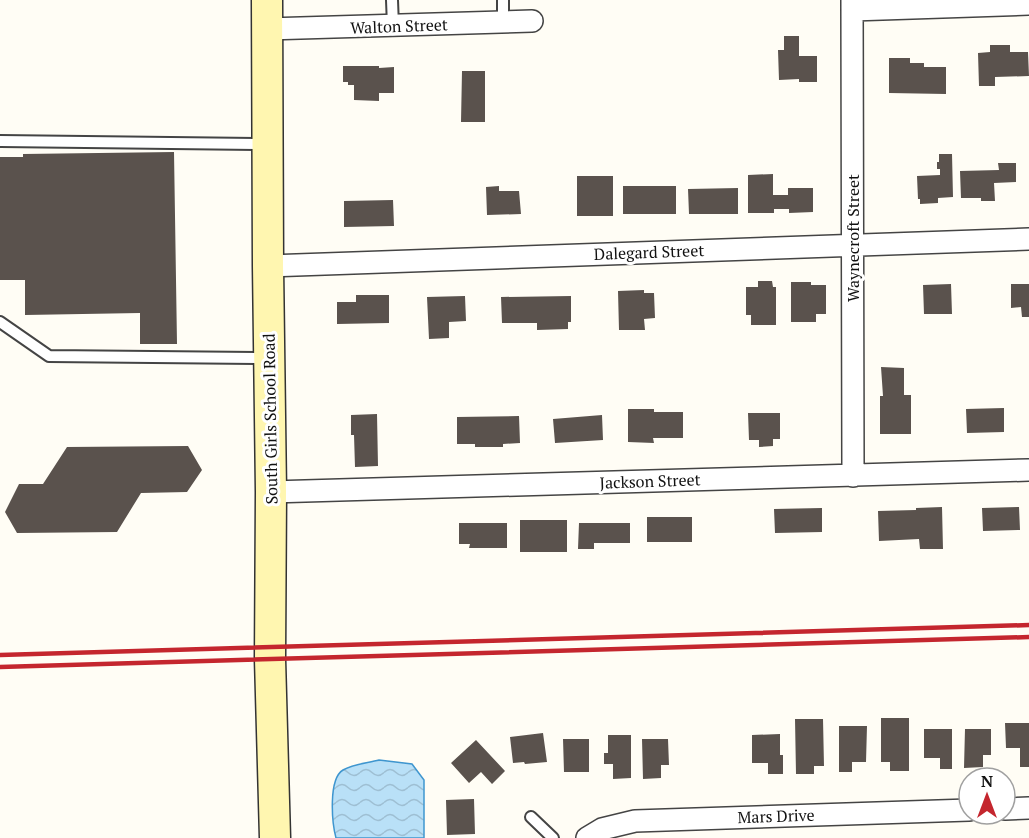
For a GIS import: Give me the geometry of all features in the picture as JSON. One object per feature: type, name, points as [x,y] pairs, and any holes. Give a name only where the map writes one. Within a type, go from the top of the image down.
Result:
[{"type":"main road","name":"South Girls School Road","points":[[267,0],[272,492],[270,659],[275,838]]},
{"type":"street","points":[[852,5],[1029,4]]},
{"type":"street","name":"Waynecroft Street","points":[[852,5],[853,476]]},
{"type":"street","name":"Walton Street","points":[[267,29],[532,21]]},
{"type":"street","name":"Dalegard Street","points":[[268,266],[1029,239]]},
{"type":"street","name":"Jackson Street","points":[[272,492],[1029,470]]},
{"type":"street","name":"Mars Drive","points":[[586,838],[602,829],[634,821],[957,810]]},
{"type":"lane","points":[[392,0],[393,26]]},
{"type":"lane","points":[[503,0],[503,22]]},
{"type":"lane","points":[[0,141],[268,144]]},
{"type":"lane","points":[[0,322],[50,356],[270,358]]},
{"type":"lane","points":[[531,817],[553,838]]},
{"type":"water","points":[[379,760],[412,764],[424,780],[424,838],[336,838],[332,802],[338,775],[351,766]]},
{"type":"building","points":[[784,36],[799,36],[799,56],[817,56],[817,82],[799,82],[799,79],[779,80],[778,50],[784,50]]},
{"type":"building","points":[[990,45],[1010,45],[1010,52],[1028,52],[1029,76],[995,77],[995,86],[979,86],[978,53],[990,52]]},
{"type":"building","points":[[889,58],[910,58],[910,63],[924,63],[924,67],[946,67],[946,94],[889,93]]},
{"type":"building","points":[[343,66],[394,67],[394,93],[379,93],[379,101],[354,100],[354,85],[343,82]]},
{"type":"building","points":[[462,71],[485,71],[485,122],[461,122]]},
{"type":"building","points":[[174,152],[177,344],[140,344],[140,313],[25,315],[25,280],[0,280],[0,157],[23,157],[23,154]]},
{"type":"building","points":[[939,154],[952,154],[953,197],[938,198],[938,203],[920,204],[917,176],[940,175],[940,169],[937,169]]},
{"type":"building","points":[[998,163],[1016,163],[1016,182],[994,183],[995,201],[961,198],[960,171],[999,170]]},
{"type":"building","points":[[773,174],[773,195],[788,195],[788,188],[813,188],[813,212],[789,213],[789,209],[774,209],[774,213],[748,213],[748,175]]},
{"type":"building","points":[[577,176],[613,176],[613,216],[577,216]]},
{"type":"building","points":[[499,186],[499,191],[519,191],[521,214],[487,215],[486,187]]},
{"type":"building","points":[[623,186],[676,186],[676,214],[623,214]]},
{"type":"building","points":[[738,188],[738,214],[689,214],[688,189]]},
{"type":"building","points":[[393,200],[394,226],[344,227],[344,201]]},
{"type":"building","points":[[758,281],[772,281],[773,287],[776,287],[776,325],[751,325],[751,315],[746,315],[746,287],[758,287]]},
{"type":"building","points":[[791,282],[826,285],[826,314],[816,314],[816,322],[791,322]]},
{"type":"building","points":[[951,284],[952,314],[924,314],[923,285]]},
{"type":"building","points":[[1011,284],[1029,284],[1029,317],[1022,317],[1021,307],[1011,308]]},
{"type":"building","points":[[644,290],[644,293],[654,293],[655,318],[644,319],[645,330],[619,330],[618,291]]},
{"type":"building","points":[[356,295],[389,295],[389,323],[337,324],[337,302],[356,302]]},
{"type":"building","points":[[465,296],[466,321],[449,322],[449,338],[429,339],[427,297]]},
{"type":"building","points":[[571,296],[571,322],[568,322],[568,329],[537,330],[537,323],[502,323],[501,297]]},
{"type":"building","points":[[881,367],[904,368],[904,395],[911,395],[911,434],[880,434],[880,396],[883,396]]},
{"type":"building","points":[[1004,408],[1004,432],[967,433],[966,409]]},
{"type":"building","points":[[628,409],[683,412],[683,438],[653,438],[654,443],[628,442]]},
{"type":"building","points":[[748,413],[780,413],[780,439],[773,439],[773,446],[759,447],[759,440],[749,440]]},
{"type":"building","points":[[377,414],[378,466],[355,467],[351,415]]},
{"type":"building","points":[[602,415],[603,440],[555,443],[553,419]]},
{"type":"building","points":[[519,416],[520,443],[503,444],[503,447],[475,447],[475,444],[457,444],[457,417]]},
{"type":"building","points":[[188,446],[202,470],[187,492],[141,493],[117,532],[17,533],[5,512],[19,484],[43,484],[67,447]]},
{"type":"building","points":[[942,507],[943,549],[920,549],[919,539],[879,541],[878,511]]},
{"type":"building","points":[[1019,507],[1020,530],[983,531],[982,508]]},
{"type":"building","points":[[822,508],[822,532],[775,533],[774,509]]},
{"type":"building","points":[[647,517],[692,517],[692,542],[647,542]]},
{"type":"building","points":[[520,520],[567,520],[567,552],[520,552]]},
{"type":"building","points":[[459,523],[507,523],[507,548],[469,548],[470,544],[459,544]]},
{"type":"building","points":[[579,523],[630,523],[630,543],[594,543],[594,549],[578,549]]},
{"type":"building","points":[[881,718],[909,718],[909,771],[890,771],[890,762],[881,762]]},
{"type":"building","points":[[795,719],[823,719],[824,766],[814,766],[814,774],[796,774]]},
{"type":"building","points":[[1005,723],[1029,723],[1029,767],[1020,767],[1020,748],[1006,748]]},
{"type":"building","points":[[839,726],[867,726],[866,762],[852,762],[852,772],[839,772]]},
{"type":"building","points":[[924,729],[952,729],[952,769],[940,769],[940,758],[924,758]]},
{"type":"building","points":[[965,729],[991,729],[991,755],[983,755],[983,766],[964,766]]},
{"type":"building","points":[[543,733],[547,762],[513,763],[510,737]]},
{"type":"building","points":[[780,734],[783,774],[768,774],[768,763],[752,763],[752,735]]},
{"type":"building","points":[[608,735],[631,735],[631,778],[613,779],[613,764],[604,764],[604,753],[608,753]]},
{"type":"building","points":[[563,739],[589,739],[589,772],[564,772]]},
{"type":"building","points":[[642,739],[668,739],[669,765],[661,765],[661,778],[643,779]]},
{"type":"building","points":[[476,740],[505,771],[492,784],[481,772],[469,783],[451,763]]},
{"type":"building","points":[[474,799],[475,834],[447,835],[446,800]]},
{"type":"railway","points":[[0,655],[1029,625]]},
{"type":"railway","points":[[0,667],[1029,637]]}]
